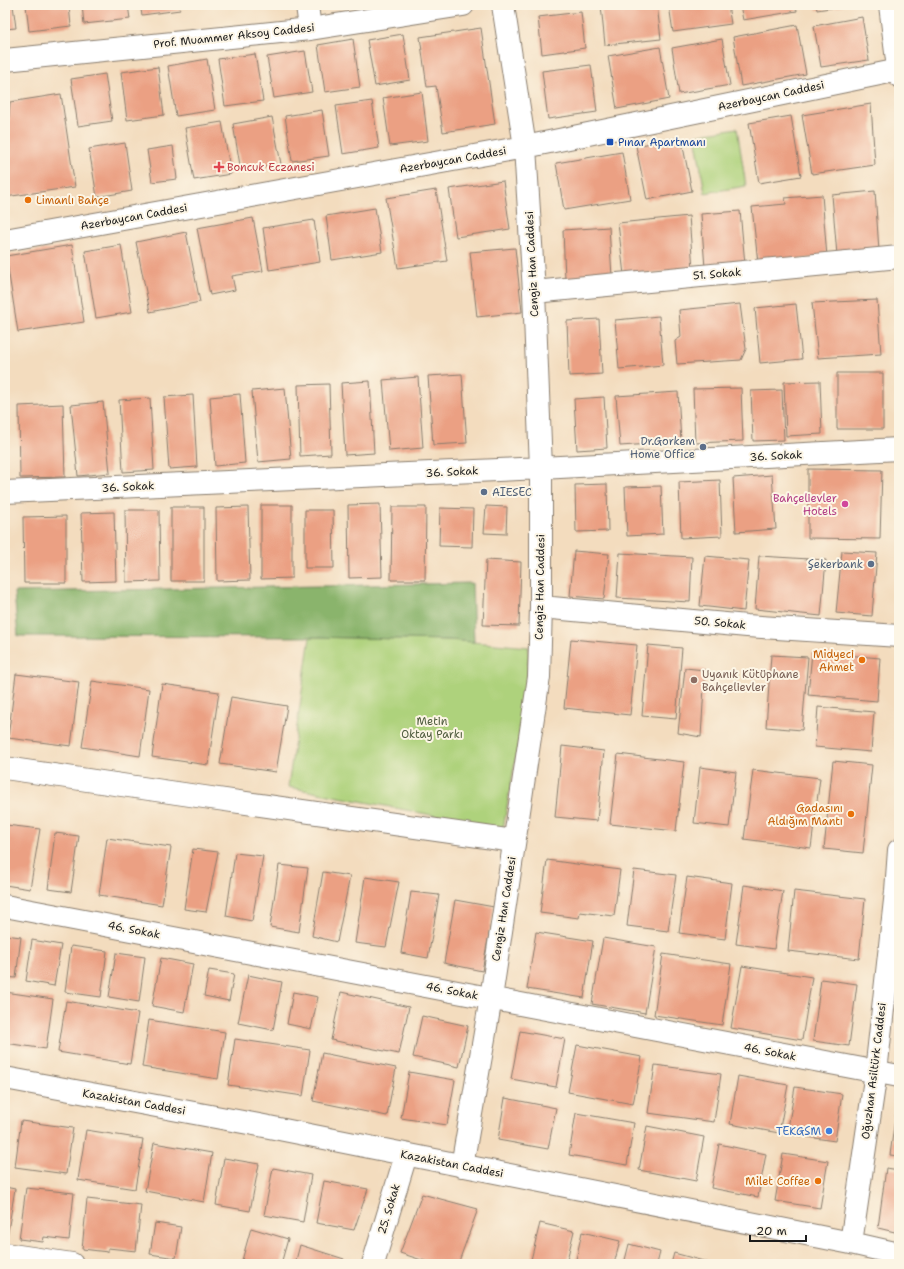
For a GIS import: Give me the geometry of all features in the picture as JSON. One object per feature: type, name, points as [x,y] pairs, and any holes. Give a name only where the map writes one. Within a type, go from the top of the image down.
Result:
[{"type":"street","points":[[307,5],[310,29]]},
{"type":"street","name":"Prof. Muammer Aksoy Caddesi","points":[[5,60],[310,29],[463,5]]},
{"type":"street","name":"Cengiz Han Caddesi","points":[[462,1166],[490,998],[539,677],[541,607],[541,468],[534,292],[525,147],[503,5]]},
{"type":"street","points":[[890,5],[899,76]]},
{"type":"street","name":"Azerbaycan Caddesi","points":[[5,240],[525,147],[899,70]]},
{"type":"street","name":"51. Sokak","points":[[534,292],[899,257]]},
{"type":"street","name":"36. Sokak","points":[[5,492],[541,468],[899,449]]},
{"type":"street","name":"50. Sokak","points":[[541,607],[747,626],[899,636]]},
{"type":"street","points":[[5,768],[514,840]]},
{"type":"street","name":"Oğuzhan Asiltürk Caddesi","points":[[851,1243],[876,1072],[896,891],[899,850]]},
{"type":"street","name":"46. Sokak","points":[[5,906],[899,1076]]},
{"type":"street","name":"Kazakistan Caddesi","points":[[5,1078],[259,1125],[851,1243],[899,1254]]},
{"type":"street","name":"25. Sokak","points":[[373,1264],[406,1155]]},
{"type":"street","points":[[5,1254],[72,1264]]},
{"type":"green space","points":[[737,128],[746,186],[705,193],[695,135]]},
{"type":"green space","points":[[472,583],[474,642],[449,640],[310,637],[18,636],[14,592]]},
{"type":"green space","name":"Metin Oktay Parkı","points":[[310,637],[449,640],[529,647],[526,700],[503,829],[288,787]]},
{"type":"building","points":[[5,5],[13,5],[16,28],[5,29]]},
{"type":"building","points":[[26,5],[69,5],[71,26],[29,31]]},
{"type":"building","points":[[82,5],[128,5],[130,19],[84,24]]},
{"type":"building","points":[[140,5],[179,5],[180,10],[142,15]]},
{"type":"building","points":[[601,5],[657,5],[661,39],[605,45]]},
{"type":"building","points":[[669,5],[728,5],[731,24],[673,32]]},
{"type":"building","points":[[740,5],[796,5],[797,11],[743,20]]},
{"type":"building","points":[[816,5],[843,5],[843,6],[817,10]]},
{"type":"building","points":[[581,12],[585,48],[542,54],[538,17]]},
{"type":"building","points":[[862,17],[869,60],[821,67],[814,26]]},
{"type":"building","points":[[797,25],[806,74],[741,86],[733,37]]},
{"type":"building","points":[[481,28],[495,124],[443,132],[436,86],[427,87],[420,37]]},
{"type":"building","points":[[403,34],[410,80],[375,86],[367,40]]},
{"type":"building","points":[[353,39],[360,87],[325,92],[318,45]]},
{"type":"building","points":[[722,39],[730,85],[679,94],[672,48]]},
{"type":"building","points":[[660,47],[669,99],[617,109],[608,56]]},
{"type":"building","points":[[305,51],[312,92],[274,98],[267,57]]},
{"type":"building","points":[[255,54],[263,101],[225,106],[218,59]]},
{"type":"building","points":[[207,59],[215,110],[176,116],[168,66]]},
{"type":"building","points":[[591,65],[597,112],[548,119],[542,71]]},
{"type":"building","points":[[158,67],[164,115],[127,120],[121,72]]},
{"type":"building","points":[[105,74],[112,121],[78,126],[71,79]]},
{"type":"building","points":[[422,92],[428,141],[390,146],[383,98]]},
{"type":"building","points":[[61,94],[75,187],[5,197],[5,166],[10,102]]},
{"type":"building","points":[[372,101],[379,148],[343,154],[336,106]]},
{"type":"building","points":[[871,104],[875,165],[812,174],[802,115]]},
{"type":"building","points":[[322,110],[329,156],[292,161],[285,116]]},
{"type":"building","points":[[791,116],[801,176],[759,183],[749,123]]},
{"type":"building","points":[[272,117],[281,164],[241,171],[233,124]]},
{"type":"building","points":[[222,122],[231,174],[194,180],[185,128]]},
{"type":"building","points":[[681,137],[692,191],[647,200],[636,146]]},
{"type":"building","points":[[125,143],[132,191],[97,197],[89,149]]},
{"type":"building","points":[[173,146],[177,179],[152,182],[147,150]]},
{"type":"building","points":[[622,152],[630,199],[564,210],[556,163]]},
{"type":"building","points":[[503,181],[510,229],[456,237],[449,189]]},
{"type":"building","points":[[436,190],[447,261],[398,268],[386,198]]},
{"type":"building","points":[[875,191],[879,251],[837,255],[832,195]]},
{"type":"building","points":[[822,195],[827,257],[758,263],[752,207],[786,204],[785,198]]},
{"type":"building","points":[[375,208],[382,252],[332,260],[326,216]]},
{"type":"building","points":[[740,211],[745,264],[705,268],[701,214]]},
{"type":"building","points":[[689,216],[693,269],[624,275],[618,223]]},
{"type":"building","points":[[253,218],[263,271],[232,276],[235,290],[210,295],[197,228]]},
{"type":"building","points":[[314,220],[320,262],[269,270],[263,228]]},
{"type":"building","points":[[609,227],[612,277],[565,279],[563,230]]},
{"type":"building","points":[[186,232],[200,302],[150,312],[136,242]]},
{"type":"building","points":[[72,245],[84,322],[18,332],[6,256]]},
{"type":"building","points":[[121,245],[132,312],[96,318],[85,251]]},
{"type":"building","points":[[515,248],[522,312],[477,317],[470,252]]},
{"type":"building","points":[[877,300],[881,354],[818,358],[812,303]]},
{"type":"building","points":[[740,304],[746,349],[741,360],[677,364],[675,341],[681,337],[679,310]]},
{"type":"building","points":[[796,304],[802,359],[760,363],[755,308]]},
{"type":"building","points":[[659,316],[663,365],[619,369],[615,320]]},
{"type":"building","points":[[599,319],[602,374],[569,376],[567,321]]},
{"type":"building","points":[[837,373],[883,373],[883,429],[837,429]]},
{"type":"building","points":[[462,374],[467,443],[433,445],[428,376]]},
{"type":"building","points":[[418,377],[423,448],[389,451],[383,380]]},
{"type":"building","points":[[370,381],[374,453],[345,455],[341,383]]},
{"type":"building","points":[[820,381],[822,434],[786,436],[784,382]]},
{"type":"building","points":[[329,384],[331,454],[300,456],[298,385]]},
{"type":"building","points":[[285,388],[291,459],[258,462],[252,391]]},
{"type":"building","points":[[741,388],[743,441],[695,443],[693,389]]},
{"type":"building","points":[[782,390],[784,440],[753,441],[751,391]]},
{"type":"building","points":[[678,392],[681,442],[620,446],[616,396]]},
{"type":"building","points":[[240,394],[245,463],[215,466],[210,397]]},
{"type":"building","points":[[193,395],[197,467],[169,469],[164,397]]},
{"type":"building","points":[[604,397],[607,448],[577,450],[574,399]]},
{"type":"building","points":[[150,398],[154,470],[123,472],[119,400]]},
{"type":"building","points":[[103,402],[110,473],[78,476],[71,405]]},
{"type":"building","points":[[63,404],[65,477],[20,478],[19,406]]},
{"type":"building","name":"Bahçelievler Hotels","points":[[808,469],[882,470],[880,539],[808,538]]},
{"type":"building","points":[[772,475],[776,529],[736,532],[733,478]]},
{"type":"building","points":[[720,480],[722,536],[681,538],[679,482]]},
{"type":"building","points":[[607,484],[608,531],[576,532],[575,485]]},
{"type":"building","points":[[661,486],[663,534],[627,536],[625,487]]},
{"type":"building","points":[[380,504],[382,577],[349,578],[348,505]]},
{"type":"building","points":[[261,505],[292,505],[292,578],[261,579]]},
{"type":"building","points":[[486,506],[507,507],[506,534],[484,533]]},
{"type":"building","points":[[171,507],[204,507],[204,581],[171,581]]},
{"type":"building","points":[[248,507],[250,580],[217,581],[216,508]]},
{"type":"building","points":[[392,507],[426,507],[425,580],[391,580]]},
{"type":"building","points":[[440,508],[473,509],[472,547],[439,546]]},
{"type":"building","points":[[125,510],[159,510],[160,581],[126,582]]},
{"type":"building","points":[[305,510],[333,510],[334,568],[305,568]]},
{"type":"building","points":[[114,512],[116,581],[83,582],[81,513]]},
{"type":"building","points":[[66,516],[66,583],[24,583],[23,517]]},
{"type":"building","points":[[574,551],[609,554],[604,599],[570,596]]},
{"type":"building","points":[[842,551],[877,553],[872,616],[836,613]]},
{"type":"building","points":[[620,553],[692,557],[690,602],[617,598]]},
{"type":"building","points":[[705,556],[749,560],[744,611],[700,606]]},
{"type":"building","points":[[759,556],[826,560],[821,616],[755,609]]},
{"type":"building","points":[[486,560],[521,562],[519,626],[483,625]]},
{"type":"building","points":[[571,639],[637,645],[630,715],[564,708]]},
{"type":"building","points":[[648,645],[682,648],[676,719],[642,716]]},
{"type":"building","points":[[812,652],[880,658],[877,701],[808,695]]},
{"type":"building","points":[[771,655],[808,657],[802,730],[766,727]]},
{"type":"building","points":[[685,668],[705,670],[701,737],[678,733]]},
{"type":"building","points":[[16,674],[79,682],[71,746],[8,738]]},
{"type":"building","points":[[92,681],[149,689],[140,756],[82,747]]},
{"type":"building","points":[[162,684],[219,692],[208,765],[152,757]]},
{"type":"building","points":[[231,697],[287,706],[276,772],[220,764]]},
{"type":"building","points":[[818,707],[874,712],[871,752],[815,747]]},
{"type":"building","points":[[562,746],[604,751],[597,821],[555,817]]},
{"type":"building","points":[[618,754],[684,762],[676,831],[610,824]]},
{"type":"building","points":[[833,761],[872,765],[863,853],[824,849]]},
{"type":"building","points":[[700,767],[736,772],[729,827],[694,823]]},
{"type":"building","points":[[753,770],[820,778],[811,848],[744,839]]},
{"type":"building","points":[[6,825],[40,829],[30,889],[5,885]]},
{"type":"building","points":[[55,833],[79,836],[71,892],[48,889]]},
{"type":"building","points":[[107,838],[171,847],[162,905],[99,895]]},
{"type":"building","points":[[193,849],[218,852],[206,912],[184,909]]},
{"type":"building","points":[[235,853],[263,856],[252,921],[226,916]]},
{"type":"building","points":[[547,860],[620,870],[614,916],[580,912],[579,918],[540,913]]},
{"type":"building","points":[[279,865],[308,868],[299,932],[270,927]]},
{"type":"building","points":[[634,870],[676,875],[668,931],[627,926]]},
{"type":"building","points":[[323,872],[350,876],[337,942],[312,936]]},
{"type":"building","points":[[365,877],[399,882],[386,947],[355,943]]},
{"type":"building","points":[[687,877],[732,883],[725,939],[679,933]]},
{"type":"building","points":[[744,885],[783,891],[774,949],[736,944]]},
{"type":"building","points":[[794,891],[865,899],[859,959],[788,951]]},
{"type":"building","points":[[411,892],[439,895],[428,958],[401,953]]},
{"type":"building","points":[[455,900],[494,907],[482,971],[444,963]]},
{"type":"building","points":[[536,932],[593,941],[584,998],[527,989]]},
{"type":"building","points":[[5,935],[21,937],[16,978],[5,977]]},
{"type":"building","points":[[603,938],[656,947],[645,1013],[592,1004]]},
{"type":"building","points":[[32,940],[61,945],[54,986],[26,981]]},
{"type":"building","points":[[71,946],[107,951],[101,997],[65,992]]},
{"type":"building","points":[[116,953],[145,957],[139,1002],[109,997]]},
{"type":"building","points":[[663,954],[731,964],[722,1025],[654,1015]]},
{"type":"building","points":[[161,958],[193,964],[184,1012],[152,1006]]},
{"type":"building","points":[[742,966],[812,977],[802,1040],[731,1028]]},
{"type":"building","points":[[209,970],[234,974],[229,1001],[204,996]]},
{"type":"building","points":[[248,975],[282,982],[273,1030],[238,1023]]},
{"type":"building","points":[[821,979],[857,984],[849,1046],[813,1041]]},
{"type":"building","points":[[5,992],[53,999],[46,1049],[5,1043]]},
{"type":"building","points":[[293,992],[318,997],[311,1029],[287,1024]]},
{"type":"building","points":[[341,992],[409,1007],[399,1054],[331,1040]]},
{"type":"building","points":[[66,1001],[138,1013],[130,1064],[58,1052]]},
{"type":"building","points":[[422,1016],[468,1026],[459,1067],[413,1057]]},
{"type":"building","points":[[149,1020],[225,1032],[218,1079],[142,1067]]},
{"type":"building","points":[[520,1031],[565,1039],[556,1087],[511,1079]]},
{"type":"building","points":[[235,1039],[310,1050],[303,1096],[228,1085]]},
{"type":"building","points":[[577,1045],[642,1057],[633,1104],[568,1092]]},
{"type":"building","points":[[322,1053],[396,1068],[387,1116],[313,1101]]},
{"type":"building","points":[[655,1065],[721,1074],[714,1122],[648,1113]]},
{"type":"building","points":[[409,1072],[455,1080],[447,1125],[401,1118]]},
{"type":"building","points":[[738,1076],[788,1085],[779,1133],[730,1124]]},
{"type":"building","points":[[795,1087],[842,1094],[835,1141],[787,1134]]},
{"type":"building","points":[[898,1097],[899,1098],[899,1156],[890,1155]]},
{"type":"building","points":[[505,1098],[556,1108],[548,1149],[498,1140]]},
{"type":"building","points":[[576,1113],[634,1123],[627,1165],[569,1155]]},
{"type":"building","points":[[5,1118],[8,1119],[6,1131],[5,1131]]},
{"type":"building","points":[[21,1121],[73,1128],[66,1174],[15,1167]]},
{"type":"building","points":[[647,1126],[704,1137],[696,1181],[639,1170]]},
{"type":"building","points":[[86,1130],[143,1139],[135,1189],[78,1180]]},
{"type":"building","points":[[154,1143],[212,1153],[204,1202],[145,1191]]},
{"type":"building","points":[[719,1144],[766,1154],[758,1197],[711,1188]]},
{"type":"building","points":[[783,1154],[828,1161],[820,1208],[775,1201]]},
{"type":"building","points":[[224,1158],[259,1164],[250,1211],[216,1205]]},
{"type":"building","points":[[273,1168],[311,1175],[303,1222],[264,1215]]},
{"type":"building","points":[[886,1168],[899,1170],[899,1233],[878,1228]]},
{"type":"building","points":[[324,1181],[368,1189],[354,1230],[316,1223]]},
{"type":"building","points":[[5,1187],[15,1189],[7,1237],[5,1236]]},
{"type":"building","points":[[26,1188],[74,1193],[69,1240],[44,1237],[43,1242],[19,1239]]},
{"type":"building","points":[[422,1194],[478,1209],[458,1264],[434,1264],[400,1253]]},
{"type":"building","points":[[87,1199],[141,1205],[136,1251],[108,1248],[108,1252],[82,1249]]},
{"type":"building","points":[[155,1223],[181,1227],[176,1258],[150,1254]]},
{"type":"building","points":[[540,1223],[574,1231],[566,1264],[530,1264]]},
{"type":"building","points":[[251,1228],[288,1239],[281,1264],[241,1264]]},
{"type":"building","points":[[582,1232],[620,1241],[614,1264],[575,1264]]},
{"type":"building","points":[[629,1244],[660,1252],[657,1264],[624,1264]]},
{"type":"building","points":[[300,1245],[344,1259],[343,1264],[295,1264]]},
{"type":"building","points":[[674,1253],[707,1262],[707,1264],[671,1264]]},
{"type":"place","name":"Pınar Apartmanı","points":[[610,142]]},
{"type":"place","name":"Boncuk Eczanesi","points":[[219,167]]},
{"type":"place","name":"Limanlı Bahçe","points":[[28,200]]},
{"type":"place","name":"Dr.Gorkem Home Office","points":[[703,447]]},
{"type":"place","name":"AIESEC","points":[[484,492]]},
{"type":"place","name":"Bahçelievler Hotels","points":[[845,504]]},
{"type":"place","name":"Şekerbank","points":[[871,564]]},
{"type":"place","name":"Midyeci Ahmet","points":[[862,660]]},
{"type":"place","name":"Uyanık Kütüphane Bahçelievler","points":[[694,680]]},
{"type":"place","name":"Gadasını Aldığım Mantı","points":[[851,814]]},
{"type":"place","name":"TEKGSM","points":[[829,1131]]},
{"type":"place","name":"Milet Coffee","points":[[818,1181]]}]
